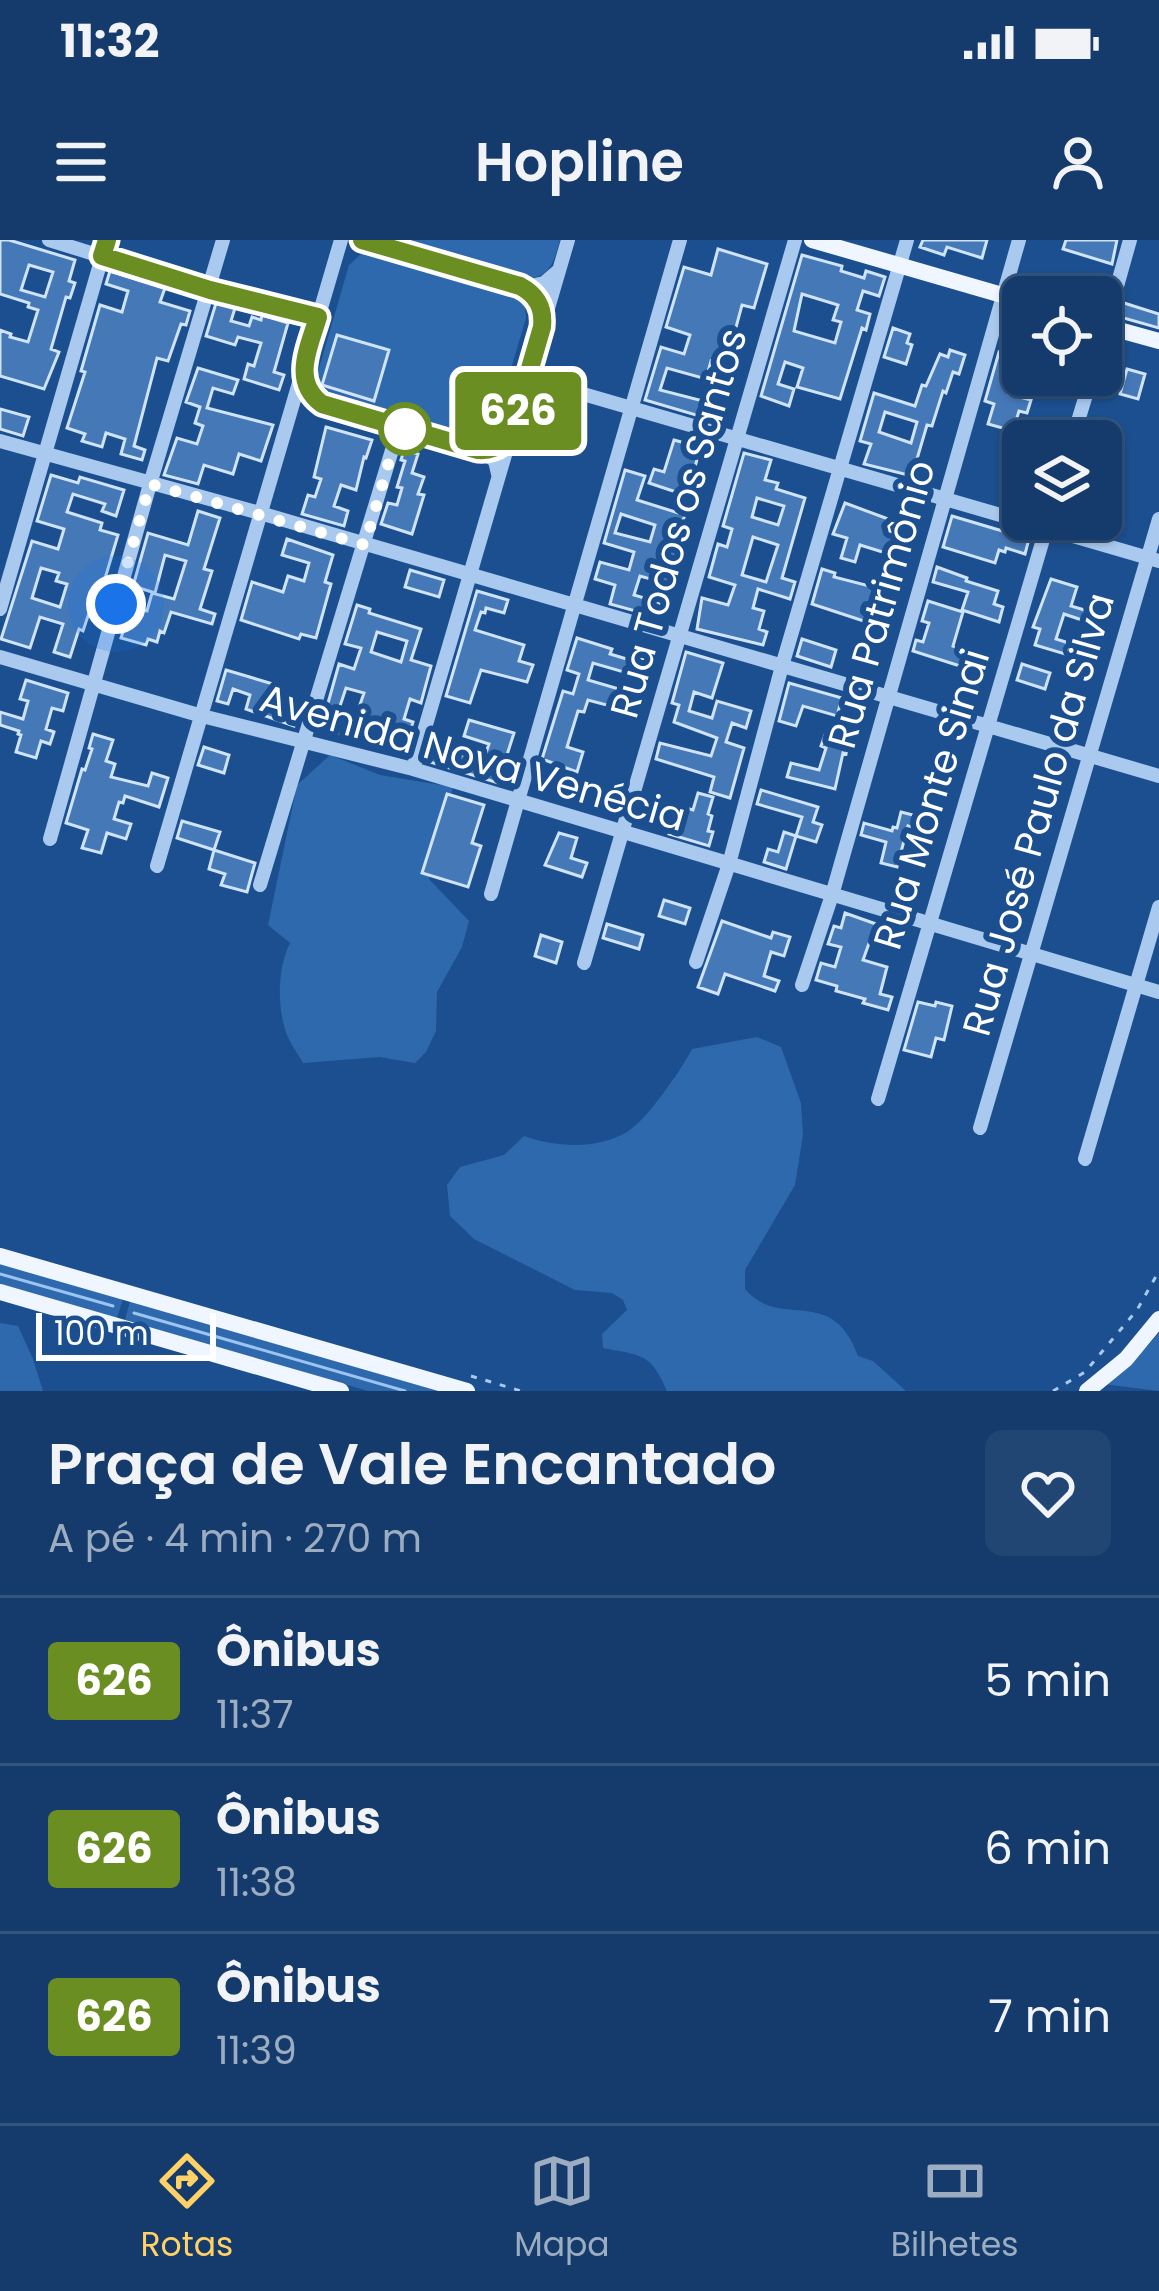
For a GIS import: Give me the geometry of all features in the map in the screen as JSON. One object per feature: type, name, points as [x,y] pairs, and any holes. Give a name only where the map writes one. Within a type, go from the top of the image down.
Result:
[{"type":"main road","points":[[812,240],[1002,295]]},
{"type":"main road","points":[[1122,335],[1159,341]]},
{"type":"main road","points":[[0,1256],[467,1391]]},
{"type":"main road","points":[[0,1292],[341,1391]]},
{"type":"main road","points":[[1086,1382],[1126,1359],[1159,1318]]},
{"type":"street","points":[[50,240],[210,290],[318,317]]},
{"type":"street","points":[[0,609],[107,240]]},
{"type":"street","points":[[50,839],[223,240]]},
{"type":"street","points":[[157,866],[341,240]]},
{"type":"street","points":[[413,769],[568,240]]},
{"type":"street","points":[[491,894],[680,240]]},
{"type":"street","name":"Rua Todos os Santos","points":[[584,963],[795,240]]},
{"type":"street","points":[[696,962],[729,864],[782,665],[907,240]]},
{"type":"street","name":"Rua Patrimônio","points":[[1016,276],[1019,240]]},
{"type":"street","points":[[1119,276],[1130,240]]},
{"type":"street","points":[[334,261],[349,245],[366,241],[513,284],[538,301],[542,327]]},
{"type":"street","points":[[513,284],[544,283],[560,266]]},
{"type":"street","name":"Rua Patrimônio","points":[[802,985],[832,896],[945,500],[1002,334]]},
{"type":"street","points":[[303,367],[307,388],[322,404],[471,448],[491,457],[498,482]]},
{"type":"street","points":[[528,378],[1002,513]]},
{"type":"street","points":[[260,885],[399,427]]},
{"type":"street","points":[[471,448],[493,449],[511,434]]},
{"type":"street","points":[[0,441],[1159,776]]},
{"type":"street","name":"Rua José Paulo da Silva","points":[[980,1128],[1153,559],[1159,519]]},
{"type":"street","name":"Rua Monte Sinai","points":[[878,1099],[1043,540]]},
{"type":"street","points":[[1096,540],[1153,559]]},
{"type":"street","name":"Avenida Nova Venécia","points":[[0,656],[202,716],[413,769],[1159,992]]},
{"type":"street","points":[[1085,1159],[1159,907]]},
{"type":"path","points":[[1053,1391],[1086,1382],[1159,1271]]},
{"type":"shaded area","points":[[391,240],[560,240],[546,271],[526,279]]},
{"type":"shaded area","points":[[362,253],[515,295],[525,305],[526,318],[491,436],[474,440],[325,397],[317,390],[315,382],[349,265]]},
{"type":"shaded area","points":[[330,755],[380,775],[453,787],[429,879],[469,921],[462,947],[437,992],[436,1031],[415,1063],[380,1057],[303,1063],[285,1029],[280,985],[290,943],[268,925],[297,785]]},
{"type":"shaded area","points":[[757,1037],[781,1047],[801,1103],[803,1135],[795,1185],[745,1270],[745,1289],[774,1307],[820,1314],[834,1321],[858,1356],[873,1361],[906,1391],[667,1391],[650,1362],[603,1348],[602,1334],[627,1310],[623,1300],[612,1293],[575,1290],[474,1239],[450,1216],[447,1185],[460,1167],[504,1155],[524,1136],[576,1145],[615,1138],[644,1117],[692,1049]]},
{"type":"shaded area","points":[[0,1263],[123,1299],[117,1318],[0,1284]]},
{"type":"shaded area","points":[[130,1301],[439,1391],[368,1391],[125,1320]]},
{"type":"shaded area","points":[[0,1323],[18,1326],[43,1391],[0,1391]]},
{"type":"shaded area","points":[[1159,1333],[1159,1391],[1103,1384],[1144,1350]]},
{"type":"building","points":[[0,240],[75,260],[69,281],[75,283],[70,298],[66,297],[51,349],[59,352],[44,389],[0,376],[0,330],[28,342],[38,310],[0,294]],"holes":[[[29,265],[53,272],[45,297],[21,290]]]},
{"type":"building","points":[[923,240],[987,240],[982,258],[947,247],[944,255],[920,247]]},
{"type":"building","points":[[1066,240],[1117,240],[1112,264],[1063,249]]},
{"type":"building","points":[[718,249],[767,264],[754,308],[742,305],[735,331],[739,333],[734,347],[728,345],[722,365],[711,361],[706,379],[667,368],[660,390],[711,403],[706,418],[645,400],[661,347],[684,354],[690,335],[666,327],[684,267],[711,275]]},
{"type":"building","points":[[802,255],[864,278],[866,271],[885,277],[879,296],[863,291],[857,310],[870,314],[840,399],[797,387],[803,368],[785,362],[778,384],[794,389],[789,406],[761,396]],"holes":[[[802,294],[838,305],[833,320],[841,322],[835,343],[794,331]]]},
{"type":"building","points":[[110,271],[165,288],[160,302],[190,311],[168,361],[157,358],[134,446],[145,450],[142,460],[121,454],[125,439],[106,433],[102,447],[82,441],[85,434],[67,428],[100,305],[122,312],[128,291],[106,284]]},
{"type":"building","points":[[216,303],[235,308],[231,321],[249,326],[252,317],[261,320],[262,315],[288,323],[274,372],[284,375],[279,390],[244,379],[261,343],[238,337],[235,345],[206,336]]},
{"type":"building","points":[[1124,303],[1159,314],[1159,328],[1122,318]]},
{"type":"building","points":[[893,328],[910,334],[906,364],[884,357]]},
{"type":"building","points":[[337,335],[389,350],[374,401],[322,385]]},
{"type":"building","points":[[950,350],[965,355],[959,374],[953,372],[946,393],[943,391],[932,426],[927,425],[912,476],[864,464],[871,444],[860,441],[874,393],[915,406],[940,354],[948,357]],"holes":[[[885,412],[917,422],[911,443],[879,432]]]},
{"type":"building","points":[[999,352],[1002,396],[1031,400],[1027,413],[1019,411],[1016,420],[1002,420],[1002,428],[988,424],[994,404],[985,401]]},
{"type":"building","points":[[198,368],[238,380],[233,394],[213,388],[207,408],[273,425],[261,461],[239,454],[233,474],[204,465],[198,484],[164,475],[177,438],[197,444],[203,426],[195,423],[200,407],[186,402]]},
{"type":"building","points":[[1127,369],[1145,374],[1138,399],[1122,395]]},
{"type":"building","points":[[533,403],[569,415],[564,431],[528,419]]},
{"type":"building","points":[[0,409],[29,417],[23,436],[0,429]]},
{"type":"building","points":[[326,427],[372,440],[356,490],[341,485],[334,506],[348,511],[344,526],[302,514],[308,495],[315,497],[321,479],[314,477]]},
{"type":"building","points":[[674,440],[700,447],[688,496],[649,483],[654,469],[664,472]]},
{"type":"building","points":[[404,450],[418,454],[412,473],[424,477],[418,494],[424,495],[412,534],[381,524],[388,503],[397,505]]},
{"type":"building","points":[[744,453],[771,460],[765,480],[778,483],[776,489],[805,498],[782,578],[795,582],[790,599],[758,589],[753,608],[764,611],[759,629],[767,632],[763,645],[697,629],[702,598],[728,605],[735,585],[709,577],[718,544],[727,547],[732,529],[723,526]],"holes":[[[757,498],[784,506],[778,525],[752,517]],[[753,537],[778,545],[766,582],[742,575]]]},
{"type":"building","points":[[625,470],[645,476],[637,500],[685,515],[672,549],[678,551],[672,585],[640,576],[634,595],[661,603],[657,617],[610,604],[615,585],[595,579],[600,562],[629,570],[634,552],[604,543]],"holes":[[[621,514],[655,525],[650,542],[615,533]]]},
{"type":"building","points":[[51,475],[78,483],[80,477],[124,490],[116,516],[102,511],[105,504],[73,494],[67,512],[102,523],[100,530],[118,535],[95,612],[90,610],[83,631],[79,629],[70,657],[54,652],[63,624],[40,617],[30,648],[1,639],[32,541],[58,549],[64,529],[37,521]],"holes":[[[41,568],[59,573],[56,581],[67,584],[60,607],[32,598]]]},
{"type":"building","points":[[845,503],[899,523],[895,538],[914,543],[908,560],[860,545],[855,562],[841,558],[847,538],[833,534]]},
{"type":"building","points":[[198,511],[220,518],[204,569],[212,571],[200,609],[215,614],[212,624],[171,612],[157,642],[148,639],[146,645],[121,638],[131,607],[147,611],[152,593],[174,599],[186,561],[165,555],[155,593],[133,586],[148,533],[188,545]]},
{"type":"building","points":[[952,516],[1002,531],[1002,540],[1029,540],[1025,554],[999,550],[995,563],[943,547]]},
{"type":"building","points":[[287,539],[333,555],[325,582],[331,584],[316,638],[301,634],[299,639],[241,620],[252,582],[283,592],[288,576],[304,581],[309,563],[282,555]]},
{"type":"building","points":[[937,567],[998,591],[994,604],[1003,607],[999,622],[962,610],[968,592],[933,582]]},
{"type":"building","points":[[822,569],[835,573],[834,577],[893,592],[882,627],[812,604]]},
{"type":"building","points":[[410,570],[444,580],[439,597],[405,587]]},
{"type":"building","points":[[1051,579],[1077,587],[1071,606],[1088,611],[1085,621],[1064,614],[1056,639],[1069,643],[1065,654],[1035,645],[1040,629],[1033,627]]},
{"type":"building","points":[[477,591],[508,600],[504,613],[486,608],[481,612],[475,630],[524,645],[519,661],[533,665],[527,682],[481,670],[470,703],[446,696]]},
{"type":"building","points":[[928,601],[963,612],[953,646],[957,652],[988,662],[985,674],[913,651],[916,640],[923,642],[929,623],[922,621]]},
{"type":"building","points":[[357,605],[421,629],[411,660],[431,666],[421,703],[410,699],[404,719],[413,722],[408,738],[354,722],[364,693],[346,688],[336,718],[356,724],[352,737],[321,728],[339,664],[354,669],[361,648],[345,644]],"holes":[[[377,632],[407,641],[401,662],[371,652]]]},
{"type":"building","points":[[577,638],[612,649],[610,654],[653,663],[648,679],[593,663],[588,680],[619,689],[614,707],[588,700],[584,712],[578,711],[567,747],[583,752],[577,772],[542,759],[563,691],[573,694],[579,674],[567,670]]},
{"type":"building","points":[[802,639],[836,650],[831,667],[797,656]]},
{"type":"building","points":[[686,652],[723,663],[712,698],[694,692],[689,711],[712,718],[717,701],[751,711],[746,728],[732,723],[726,742],[744,748],[730,798],[710,792],[714,777],[656,759],[660,743],[711,756],[717,738],[674,722],[679,705],[672,703]]},
{"type":"building","points":[[1022,664],[1050,673],[1045,689],[1017,680]]},
{"type":"building","points":[[226,670],[273,684],[268,702],[298,711],[294,726],[246,709],[250,695],[233,689],[228,704],[217,701]]},
{"type":"building","points":[[26,680],[68,693],[63,711],[52,708],[46,729],[54,732],[50,744],[41,741],[36,758],[16,752],[19,731],[0,725],[0,712],[23,719],[28,701],[20,699]]},
{"type":"building","points":[[789,683],[842,698],[837,716],[803,706],[796,726],[779,721]]},
{"type":"building","points":[[469,720],[514,733],[498,783],[427,761],[432,746],[483,761],[489,744],[464,736]]},
{"type":"building","points":[[93,734],[113,740],[106,761],[115,764],[111,777],[148,786],[152,773],[168,778],[159,807],[125,796],[119,802],[114,819],[131,824],[126,839],[107,833],[101,853],[82,848],[88,830],[66,823]]},
{"type":"building","points":[[825,735],[849,742],[835,789],[787,777],[791,763],[819,770]]},
{"type":"building","points":[[204,747],[229,755],[224,773],[198,765]]},
{"type":"building","points":[[761,790],[818,807],[813,822],[822,825],[816,842],[796,836],[802,817],[757,804]]},
{"type":"building","points":[[698,793],[713,797],[708,814],[712,816],[708,831],[713,832],[709,846],[669,834],[682,807],[693,810]]},
{"type":"building","points":[[447,794],[484,805],[472,843],[481,846],[468,887],[422,873]]},
{"type":"building","points":[[901,812],[921,817],[917,829],[908,826],[897,867],[881,863],[886,842],[861,835],[864,823],[892,831]]},
{"type":"building","points":[[182,821],[220,832],[214,850],[177,838]]},
{"type":"building","points":[[784,832],[796,836],[786,869],[764,862],[768,849],[778,852]]},
{"type":"building","points":[[559,833],[577,838],[571,858],[587,863],[582,877],[545,865]]},
{"type":"building","points":[[214,850],[255,863],[247,892],[221,885],[225,874],[209,869]]},
{"type":"building","points":[[664,900],[690,908],[685,924],[659,916]]},
{"type":"building","points":[[845,913],[876,924],[863,960],[887,967],[880,994],[892,997],[888,1010],[816,980],[821,963],[835,967],[841,947],[828,944],[834,926],[841,928]]},
{"type":"building","points":[[722,921],[771,938],[773,932],[790,937],[784,956],[771,952],[764,976],[779,981],[775,991],[725,974],[718,994],[698,987]]},
{"type":"building","points":[[607,924],[643,935],[639,949],[603,938]]},
{"type":"building","points":[[541,935],[562,942],[556,963],[535,956]]},
{"type":"building","points":[[918,1002],[952,1006],[944,1040],[936,1038],[931,1057],[904,1050]]},
{"type":"waterway","points":[[0,1274],[113,1306]]},
{"type":"waterway","points":[[134,1313],[405,1391]]},
{"type":"bus line","name":"626","points":[[107,240],[102,256],[318,317],[303,374],[310,395],[322,404],[478,450],[503,443],[511,434],[542,327],[538,301],[520,286],[362,240]]},
{"type":"route","points":[[116,604],[150,484],[365,545],[399,427],[405,429]]}]
